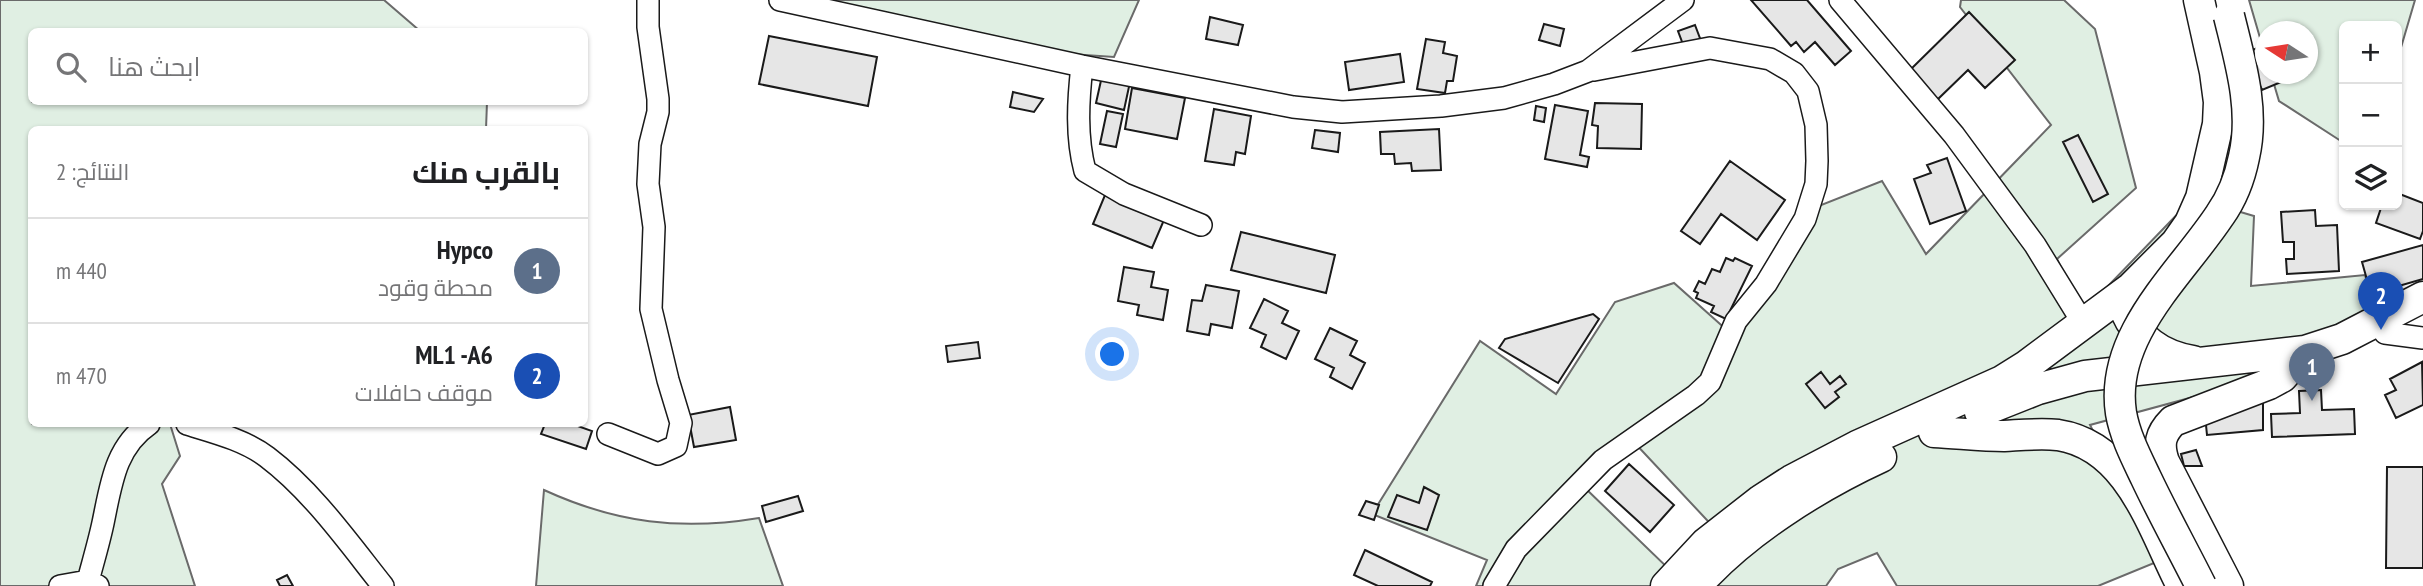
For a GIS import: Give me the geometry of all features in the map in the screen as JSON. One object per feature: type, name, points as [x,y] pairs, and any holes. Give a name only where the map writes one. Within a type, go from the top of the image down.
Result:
[{"type":"highway","points":[[1696,586],[1714,566],[1792,506],[1865,464],[1934,432],[2032,377],[2083,323],[2121,296],[2176,243],[2190,223],[2201,198],[2218,124],[2219,102],[2199,0]]},
{"type":"highway","points":[[2181,585],[2133,451],[2121,412],[2120,391],[2126,356],[2145,317],[2221,214],[2238,178],[2245,154],[2248,130],[2245,89],[2225,8]]},
{"type":"highway","points":[[2121,296],[2132,324],[2152,346],[2179,359],[2207,363]]},
{"type":"highway","points":[[1665,586],[1706,543],[1761,500],[1792,480],[1857,446],[2002,381],[2032,377],[2085,376],[2305,351],[2342,339],[2423,297]]},
{"type":"highway","points":[[2228,586],[2164,462],[2160,441],[2163,431],[2173,421],[2282,377],[2305,351]]},
{"type":"highway","points":[[1934,432],[2059,436],[2089,444],[2120,472],[2138,498],[2181,585]]},
{"type":"highway","points":[[2120,472],[2131,458],[2139,455],[2156,457],[2164,462]]},
{"type":"street","points":[[608,434],[658,454],[677,446],[681,423],[651,310],[654,227],[648,184],[650,144],[658,112],[658,99],[648,27],[648,0]]},
{"type":"street","points":[[780,0],[1082,66],[1293,107],[1342,111],[1399,110],[1504,98],[1588,71],[1710,48],[1770,59],[1794,73],[1808,91],[1816,125],[1816,184],[1805,219],[1766,284],[1736,321],[1710,382],[1696,395],[1602,460],[1516,549],[1494,586]]},
{"type":"street","points":[[1588,71],[1683,0]]},
{"type":"street","points":[[1840,0],[1954,135],[2042,254],[2083,323]]},
{"type":"street","points":[[1082,66],[1078,120],[1080,155],[1085,171],[1124,194],[1200,225]]},
{"type":"street","points":[[2376,320],[2385,333],[2423,338]]},
{"type":"street","points":[[60,586],[94,583],[112,477],[124,447],[146,427]]},
{"type":"street","points":[[196,427],[239,442],[266,456],[342,532],[383,586]]},
{"type":"green space","points":[[0,0],[384,0],[417,28],[28,28],[28,105],[487,105],[486,126],[28,126],[28,427],[171,427],[180,456],[162,484],[195,586],[100,586],[62,576],[49,586],[0,586]]},
{"type":"green space","points":[[823,0],[1139,0],[1114,57],[999,49]]},
{"type":"green space","points":[[1961,0],[2064,0],[2095,29],[2136,188],[2057,259],[2082,313],[2193,198],[2254,216],[2251,286],[2365,275],[2381,328],[2293,370],[2090,425],[2159,561],[2098,586],[1897,586],[1877,553],[1838,569],[1826,586],[1476,586],[1487,560],[1372,514],[1480,341],[1556,394],[1615,302],[1674,283],[1729,332],[1811,209],[1882,181],[1926,254],[2051,125],[1960,7]],"holes":[[[1631,439],[1720,534],[1675,575],[1583,486]]]},
{"type":"green space","points":[[2249,0],[2415,0],[2402,44],[2402,21],[2339,21],[2339,140],[2279,101],[2274,84],[2318,84],[2318,21],[2255,21]]},
{"type":"green space","points":[[544,490],[597,510],[649,521],[703,524],[759,518],[783,586],[536,586]]},
{"type":"building","points":[[1751,0],[1807,0],[1851,51],[1835,65],[1815,42],[1804,52],[1796,42],[1791,46]]},
{"type":"building","points":[[1969,12],[2015,60],[1985,88],[1968,70],[1937,100],[1909,71]]},
{"type":"building","points":[[1210,17],[1243,25],[1238,45],[1206,39]]},
{"type":"building","points":[[1544,24],[1564,29],[1560,46],[1539,40]]},
{"type":"building","points":[[1695,25],[1701,41],[1684,47],[1678,31]]},
{"type":"building","points":[[769,36],[877,57],[868,106],[759,84]]},
{"type":"building","points":[[1426,39],[1445,42],[1443,53],[1457,56],[1453,81],[1447,81],[1445,93],[1417,89]]},
{"type":"building","points":[[2255,49],[2255,74],[2246,53]]},
{"type":"building","points":[[1400,54],[1404,82],[1349,90],[1345,62]]},
{"type":"building","points":[[1102,76],[1130,82],[1124,110],[1096,103]]},
{"type":"building","points":[[2259,84],[2276,84],[2262,90]]},
{"type":"building","points":[[1132,88],[1185,98],[1177,139],[1125,129]]},
{"type":"building","points":[[1013,92],[1043,99],[1034,112],[1010,107]]},
{"type":"building","points":[[1595,103],[1642,104],[1641,149],[1597,148],[1598,126],[1592,125]]},
{"type":"building","points":[[1555,105],[1588,111],[1580,155],[1589,157],[1587,167],[1545,159]]},
{"type":"building","points":[[1536,106],[1546,108],[1544,122],[1534,120]]},
{"type":"building","points":[[1214,109],[1251,116],[1245,154],[1236,152],[1234,165],[1205,161]]},
{"type":"building","points":[[1107,111],[1123,114],[1116,147],[1100,144]]},
{"type":"building","points":[[1439,129],[1441,170],[1412,171],[1411,163],[1395,164],[1394,154],[1381,154],[1380,132]]},
{"type":"building","points":[[1315,130],[1340,133],[1338,152],[1312,148]]},
{"type":"building","points":[[2078,135],[2108,194],[2093,202],[2063,142]]},
{"type":"building","points":[[1947,158],[1966,211],[1930,224],[1914,179],[1931,173],[1927,165]]},
{"type":"building","points":[[1730,161],[1785,200],[1757,240],[1721,214],[1700,244],[1681,231]]},
{"type":"building","points":[[1105,195],[1164,220],[1152,248],[1093,224]]},
{"type":"building","points":[[2402,195],[2423,203],[2423,231],[2420,239],[2376,223],[2380,210],[2402,210]]},
{"type":"building","points":[[2315,210],[2316,226],[2337,225],[2339,271],[2287,274],[2286,259],[2294,259],[2294,242],[2283,242],[2281,212]]},
{"type":"building","points":[[1241,232],[1335,255],[1326,293],[1231,270]]},
{"type":"building","points":[[2423,245],[2423,279],[2371,294],[2362,262]]},
{"type":"building","points":[[1726,258],[1733,261],[1735,258],[1752,266],[1726,319],[1711,312],[1714,306],[1696,298],[1698,293],[1694,291],[1699,281],[1705,284],[1712,269],[1720,272]]},
{"type":"building","points":[[1124,267],[1154,272],[1151,287],[1168,290],[1163,320],[1137,315],[1139,305],[1118,301]]},
{"type":"building","points":[[1206,285],[1239,291],[1232,328],[1211,324],[1209,335],[1187,331],[1192,300],[1202,301]]},
{"type":"building","points":[[1264,299],[1288,311],[1282,323],[1299,331],[1286,359],[1261,347],[1266,335],[1250,328]]},
{"type":"building","points":[[1593,314],[1599,319],[1558,383],[1499,348],[1505,339]]},
{"type":"building","points":[[1330,328],[1357,341],[1350,355],[1365,363],[1352,389],[1330,377],[1334,368],[1315,359]]},
{"type":"building","points":[[978,342],[980,358],[948,362],[946,346]]},
{"type":"building","points":[[2422,362],[2423,405],[2396,418],[2385,395],[2396,390],[2390,379]]},
{"type":"building","points":[[1821,372],[1830,384],[1840,376],[1846,384],[1835,392],[1839,397],[1825,408],[1806,384]]},
{"type":"building","points":[[2321,390],[2322,410],[2354,409],[2355,434],[2272,437],[2271,414],[2300,413],[2299,391]]},
{"type":"building","points":[[2263,401],[2263,430],[2207,435],[2205,415]]},
{"type":"building","points":[[730,407],[736,440],[694,447],[688,415]]},
{"type":"building","points":[[544,427],[581,427],[592,431],[586,449],[541,434]]},
{"type":"building","points":[[2196,450],[2202,466],[2184,466],[2181,454]]},
{"type":"building","points":[[1629,464],[1674,505],[1650,532],[1605,491]]},
{"type":"building","points":[[2387,467],[2423,467],[2423,568],[2386,568]]},
{"type":"building","points":[[1424,487],[1439,495],[1427,530],[1388,517],[1397,495],[1419,503]]},
{"type":"building","points":[[798,496],[803,511],[766,522],[762,506]]},
{"type":"building","points":[[1366,501],[1379,505],[1374,520],[1359,515]]},
{"type":"building","points":[[1365,550],[1432,582],[1430,586],[1378,586],[1354,575]]},
{"type":"building","points":[[287,575],[293,586],[280,586],[277,580]]},
{"type":"place","name":"ML1 -A6","points":[[2381,330]]},
{"type":"place","name":"Hypco","points":[[2312,401]]}]
